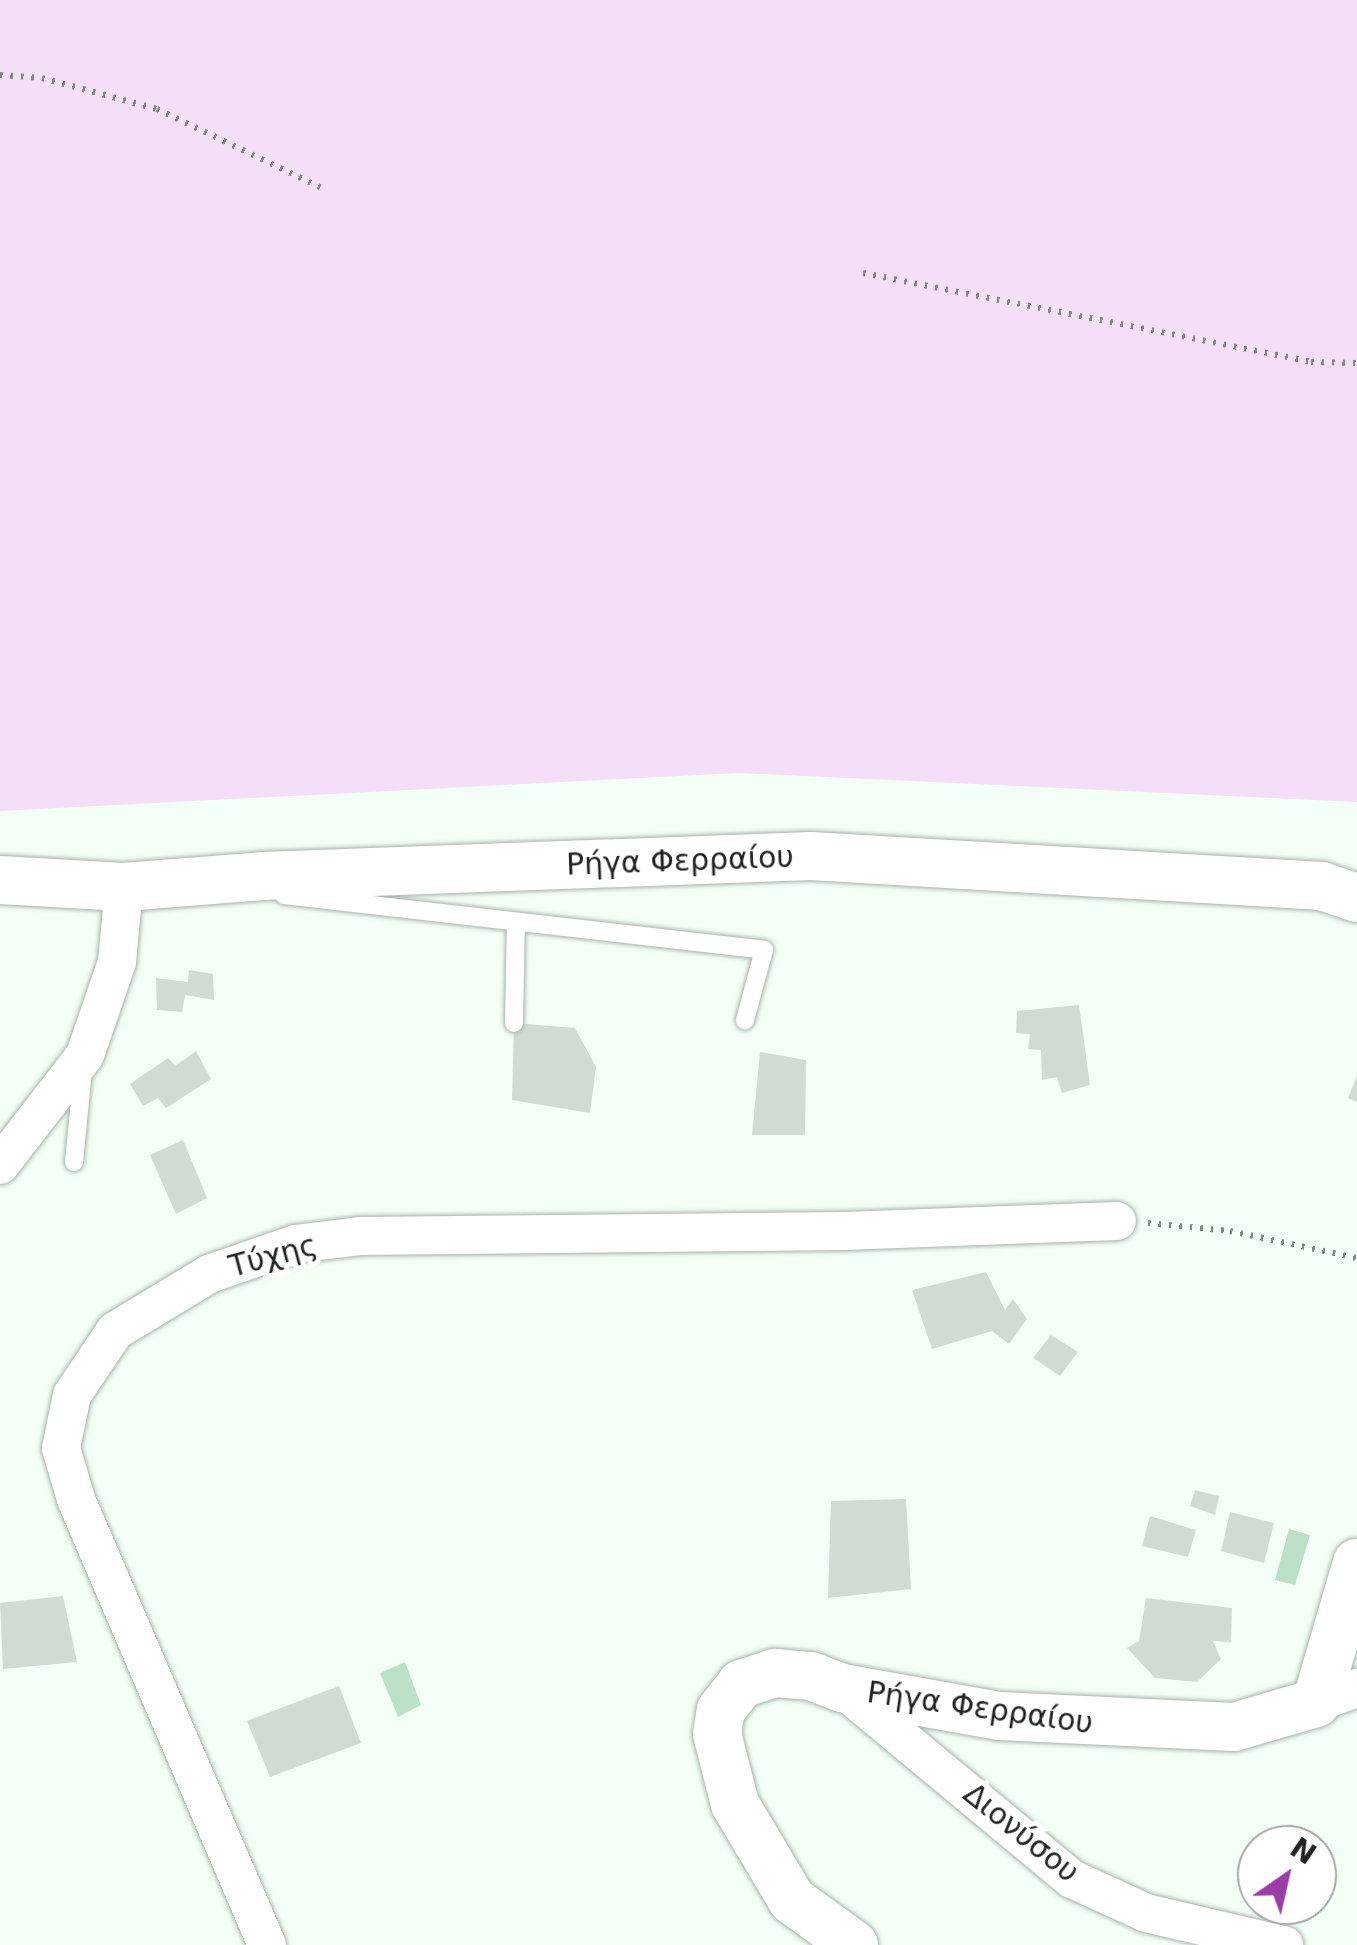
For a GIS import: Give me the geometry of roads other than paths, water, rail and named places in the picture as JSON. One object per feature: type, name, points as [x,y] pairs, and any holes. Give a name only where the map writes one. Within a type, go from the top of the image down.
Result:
[{"type":"street","name":"Ρήγα Φερραίου","points":[[0,880],[144,884],[811,856],[1322,886],[1357,898]]},
{"type":"street","points":[[0,1165],[85,1055],[144,884]]},
{"type":"street","name":"Τύχης","points":[[266,1945],[76,1499],[61,1448],[72,1395],[116,1331],[209,1274],[295,1244],[360,1236],[827,1232],[1117,1221]]},
{"type":"street","name":"Ρήγα Φερραίου","points":[[792,1900],[735,1804],[717,1734],[721,1710],[741,1684],[775,1674],[810,1676],[842,1688],[1000,1716],[1131,1726],[1234,1727],[1336,1695],[1357,1564]]},
{"type":"street","name":"Διονύσου","points":[[842,1688],[1072,1880],[1146,1913],[1284,1945]]},
{"type":"street","points":[[792,1900],[810,1945]]},
{"type":"street","points":[[792,1900],[854,1945]]},
{"type":"lane","points":[[144,884],[764,950],[745,1020]]},
{"type":"lane","points":[[514,1023],[516,922]]},
{"type":"lane","points":[[74,1162],[85,1055]]}]
